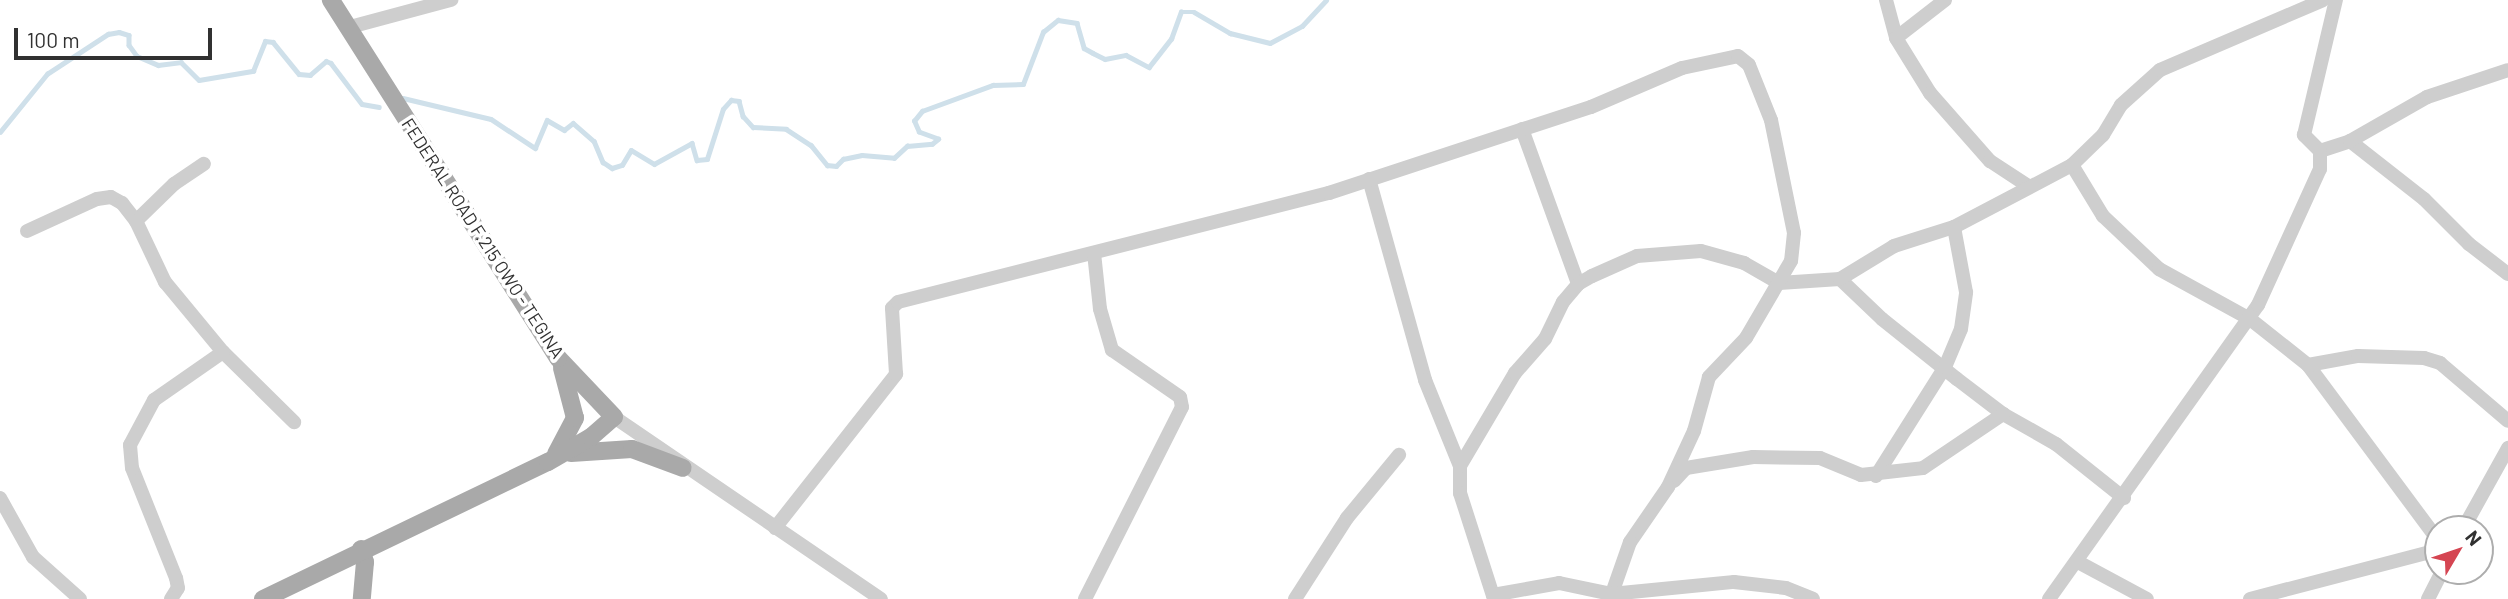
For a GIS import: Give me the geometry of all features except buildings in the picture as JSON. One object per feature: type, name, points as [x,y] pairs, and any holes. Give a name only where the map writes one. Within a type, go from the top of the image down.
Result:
[{"type":"main road","name":"FEDERAL ROAD F.215 OWO - TEGINA","points":[[331,0],[558,358],[614,417]]},
{"type":"main road","points":[[554,458],[575,418],[558,358]]},
{"type":"main road","points":[[262,599],[554,458],[614,417]]},
{"type":"main road","points":[[554,458],[632,449],[683,468]]},
{"type":"main road","points":[[361,549],[365,562],[362,599]]},
{"type":"street","points":[[350,27],[451,0]]},
{"type":"street","points":[[1886,0],[1896,38],[1930,93],[1980,151],[2028,187]]},
{"type":"street","points":[[1896,38],[1945,0]]},
{"type":"street","points":[[1460,467],[1515,373],[1545,338],[1578,284],[1637,256],[1680,251],[1717,252],[1779,283],[1840,279],[1894,246],[1954,228],[2071,165],[2104,135],[2121,104],[2160,71],[2323,0]]},
{"type":"street","points":[[2049,599],[2250,319],[2320,169],[2319,151],[2304,135],[2336,0]]},
{"type":"street","points":[[775,528],[896,374],[892,308],[898,302],[1241,218],[1591,107],[1682,68],[1738,56],[1749,65],[1771,120],[1787,192],[1794,246],[1779,283],[1746,338],[1709,377],[1694,431],[1668,486],[1630,542],[1611,597]]},
{"type":"street","points":[[2319,151],[2350,141],[2427,97],[2508,70]]},
{"type":"street","points":[[1522,129],[1578,284]]},
{"type":"street","points":[[2350,141],[2424,199],[2508,274]]},
{"type":"street","points":[[136,221],[174,184],[204,164]]},
{"type":"street","points":[[2071,165],[2103,216],[2159,270],[2250,319],[2308,365],[2326,383],[2424,524]]},
{"type":"street","points":[[1369,179],[1425,380],[1460,467],[1460,493],[1494,597],[1559,583],[1611,597],[1734,582],[1787,588],[1813,599]]},
{"type":"street","points":[[27,231],[111,197],[136,221],[165,282],[223,352],[294,422]]},
{"type":"street","points":[[1876,475],[1945,367],[1965,313],[1964,271],[1954,228]]},
{"type":"street","points":[[1086,599],[1182,407],[1180,397],[1112,349],[1100,309],[1094,253]]},
{"type":"street","points":[[1840,279],[1882,319],[2003,414],[2056,444],[2124,498]]},
{"type":"street","points":[[172,599],[178,588],[176,578],[132,468],[130,445],[154,400],[223,352]]},
{"type":"street","points":[[2308,365],[2358,356],[2424,358],[2440,363],[2508,421]]},
{"type":"street","points":[[1668,486],[1686,468],[1753,457],[1821,458],[1841,469],[1876,475],[1923,468],[2003,414]]},
{"type":"street","points":[[614,417],[683,468],[881,599]]},
{"type":"street","points":[[2471,515],[2508,448]]},
{"type":"street","points":[[1296,599],[1348,518],[1399,455]]},
{"type":"street","points":[[0,498],[33,557],[80,599]]},
{"type":"street","points":[[2250,599],[2424,554]]},
{"type":"street","points":[[2078,562],[2147,599]]},
{"type":"waterway","points":[[403,98],[491,119],[535,148],[547,120],[564,130],[573,123],[594,141],[603,162],[612,168],[622,165],[631,150],[654,164],[692,143],[697,160],[707,159],[723,109],[731,100],[739,101],[743,116],[753,127],[786,129],[811,145],[827,165],[836,166],[843,159],[862,155],[894,158],[907,146],[932,144],[938,139],[919,132],[914,121],[922,111],[993,85],[1023,84],[1043,32],[1058,20],[1077,23],[1084,48],[1093,53],[1105,59],[1126,55],[1149,67],[1171,39],[1181,12],[1194,12],[1230,33],[1270,43],[1302,26],[1326,0]]},
{"type":"waterway","points":[[0,132],[47,74],[108,34],[119,32],[129,35],[129,45],[137,56],[158,65],[181,62],[199,80],[253,71],[265,41],[273,42],[299,74],[310,75],[326,61],[331,63],[362,104],[379,107]]}]
